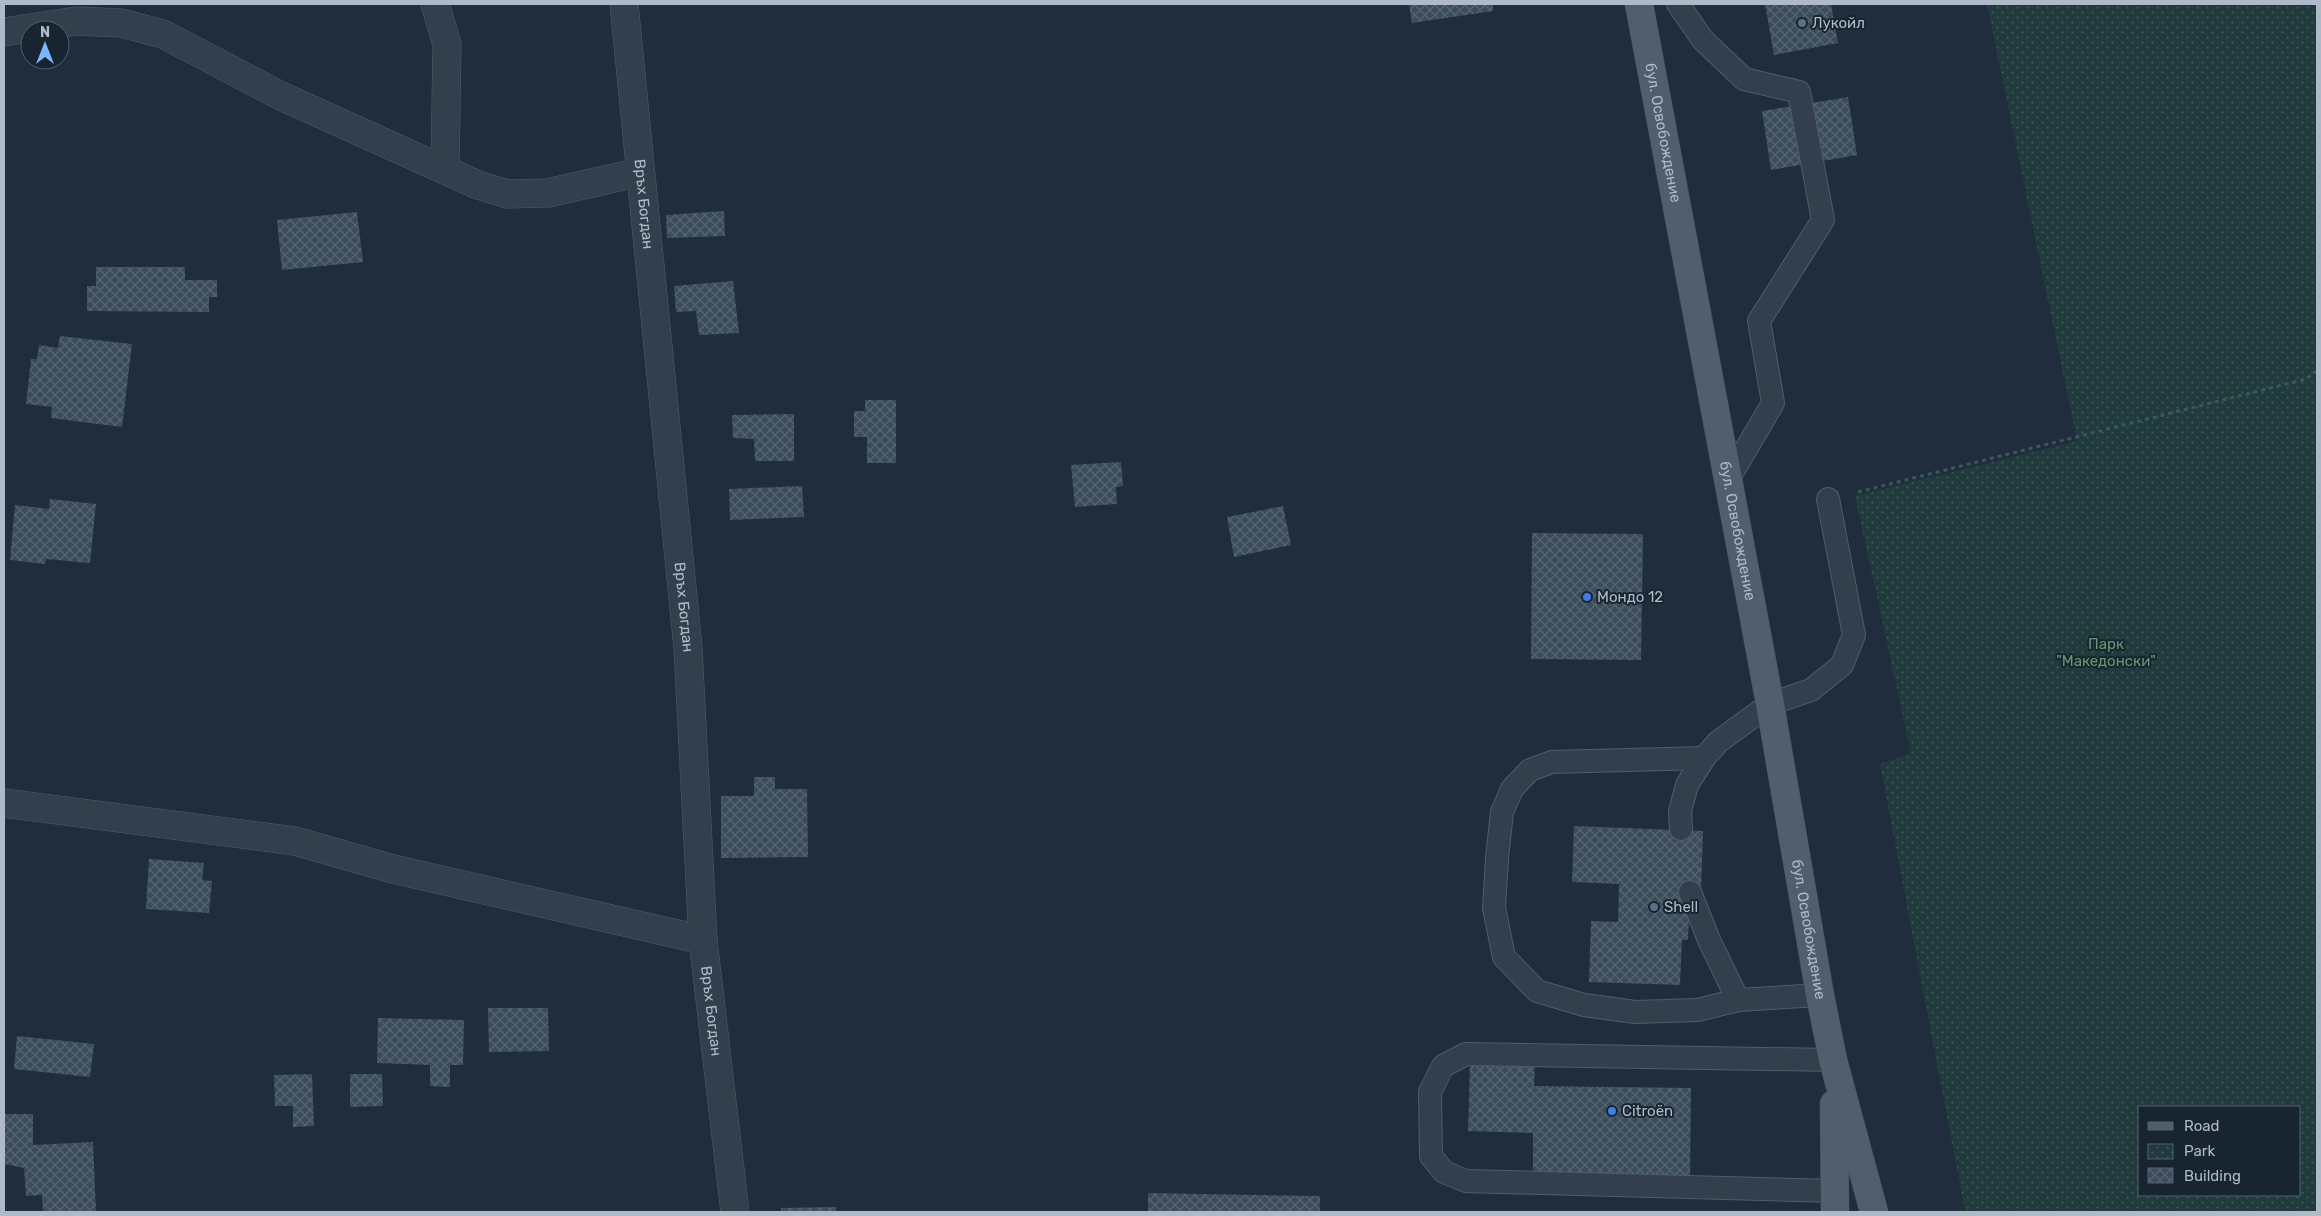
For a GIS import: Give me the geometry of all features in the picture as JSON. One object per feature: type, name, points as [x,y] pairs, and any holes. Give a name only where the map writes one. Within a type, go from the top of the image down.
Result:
[{"type":"main road","name":"бул. Освобождение","points":[[1639,4],[1770,704],[1820,995],[1833,1060],[1874,1212]]},
{"type":"main road","name":"бул. Освобождение","points":[[1833,1060],[1835,1201]]},
{"type":"street","points":[[435,4],[447,44],[445,168]]},
{"type":"street","name":"Връх Богдан","points":[[624,4],[688,648],[703,940],[735,1212]]},
{"type":"street","points":[[4,32],[76,21],[121,22],[163,34],[282,96],[445,168],[478,185],[506,194],[548,193],[640,172]]},
{"type":"street","points":[[4,803],[294,841],[393,869],[703,940]]},
{"type":"lane","points":[[1678,4],[1703,40],[1744,79],[1799,92],[1823,220],[1759,321],[1773,402],[1728,480]]},
{"type":"lane","points":[[1681,829],[1680,811],[1687,785],[1704,758],[1734,730],[1770,704],[1811,690],[1842,665],[1854,635],[1828,499]]},
{"type":"lane","points":[[1704,758],[1552,762],[1530,770],[1512,789],[1502,812],[1494,908],[1504,956],[1537,991],[1584,1005],[1635,1012],[1698,1010],[1738,1000],[1820,995]]},
{"type":"lane","points":[[1690,892],[1709,940],[1738,1000]]},
{"type":"lane","points":[[1833,1060],[1466,1054],[1443,1066],[1430,1092],[1431,1156],[1444,1172],[1466,1181],[1835,1201]]},
{"type":"path","points":[[1828,499],[2306,379],[2317,371]]},
{"type":"green space","name":"Парк \"Македонски\"","points":[[1987,4],[2317,4],[2317,1212],[1965,1212],[1880,764],[1911,753],[1855,496],[2077,441]]},
{"type":"building","points":[[1409,4],[1493,4],[1493,11],[1412,23]]},
{"type":"building","name":"Лукойл","points":[[1765,4],[1831,4],[1838,43],[1774,55]]},
{"type":"building","points":[[1848,97],[1857,155],[1771,170],[1762,111]]},
{"type":"building","points":[[724,211],[725,236],[667,238],[666,215]]},
{"type":"building","points":[[357,212],[363,262],[282,270],[277,220]]},
{"type":"building","points":[[96,267],[185,267],[185,280],[217,280],[217,297],[209,297],[209,312],[87,311],[87,286],[96,286]]},
{"type":"building","points":[[733,281],[739,333],[699,335],[696,311],[676,312],[674,286]]},
{"type":"building","points":[[60,336],[132,344],[122,427],[51,418],[52,407],[26,404],[31,359],[37,359],[39,345],[58,348]]},
{"type":"building","points":[[865,400],[896,400],[896,463],[867,463],[867,437],[854,437],[854,411],[865,411]]},
{"type":"building","points":[[794,414],[794,461],[755,461],[754,439],[733,438],[732,415]]},
{"type":"building","points":[[1121,462],[1123,486],[1116,487],[1117,504],[1075,507],[1071,465]]},
{"type":"building","points":[[802,486],[804,517],[730,520],[729,489]]},
{"type":"building","points":[[50,499],[96,504],[90,563],[46,559],[45,564],[10,560],[15,505],[49,509]]},
{"type":"building","points":[[1283,506],[1291,545],[1234,557],[1227,517]]},
{"type":"building","name":"Мондо 12","points":[[1532,533],[1643,534],[1641,660],[1531,659]]},
{"type":"building","points":[[754,777],[775,777],[775,789],[807,789],[808,857],[721,858],[721,796],[754,796]]},
{"type":"building","name":"Shell","points":[[1574,826],[1703,831],[1701,893],[1690,892],[1688,940],[1682,940],[1680,985],[1589,982],[1591,921],[1618,922],[1619,884],[1572,882]]},
{"type":"building","points":[[149,859],[204,863],[202,880],[212,881],[209,913],[146,909]]},
{"type":"building","points":[[488,1008],[548,1008],[549,1051],[489,1052]]},
{"type":"building","points":[[378,1018],[464,1020],[463,1065],[450,1065],[450,1087],[430,1086],[430,1065],[377,1063]]},
{"type":"building","points":[[17,1036],[94,1044],[90,1077],[14,1069]]},
{"type":"building","name":"Citroën","points":[[1470,1064],[1535,1066],[1534,1086],[1691,1088],[1690,1179],[1533,1176],[1533,1133],[1468,1131]]},
{"type":"building","points":[[312,1074],[314,1126],[293,1127],[293,1106],[275,1106],[274,1075]]},
{"type":"building","points":[[350,1074],[382,1074],[383,1106],[350,1107]]},
{"type":"building","points":[[4,1114],[33,1114],[33,1145],[93,1142],[96,1212],[43,1212],[42,1195],[26,1196],[24,1168],[4,1164]]},
{"type":"building","points":[[1148,1193],[1320,1196],[1320,1212],[1148,1212]]},
{"type":"building","points":[[836,1207],[837,1212],[781,1212],[781,1208]]},
{"type":"place","name":"Лукойл","points":[[1802,23]]},
{"type":"place","name":"Мондо 12","points":[[1587,597]]},
{"type":"place","name":"Shell","points":[[1654,907]]},
{"type":"place","name":"Citroën","points":[[1612,1111]]}]
